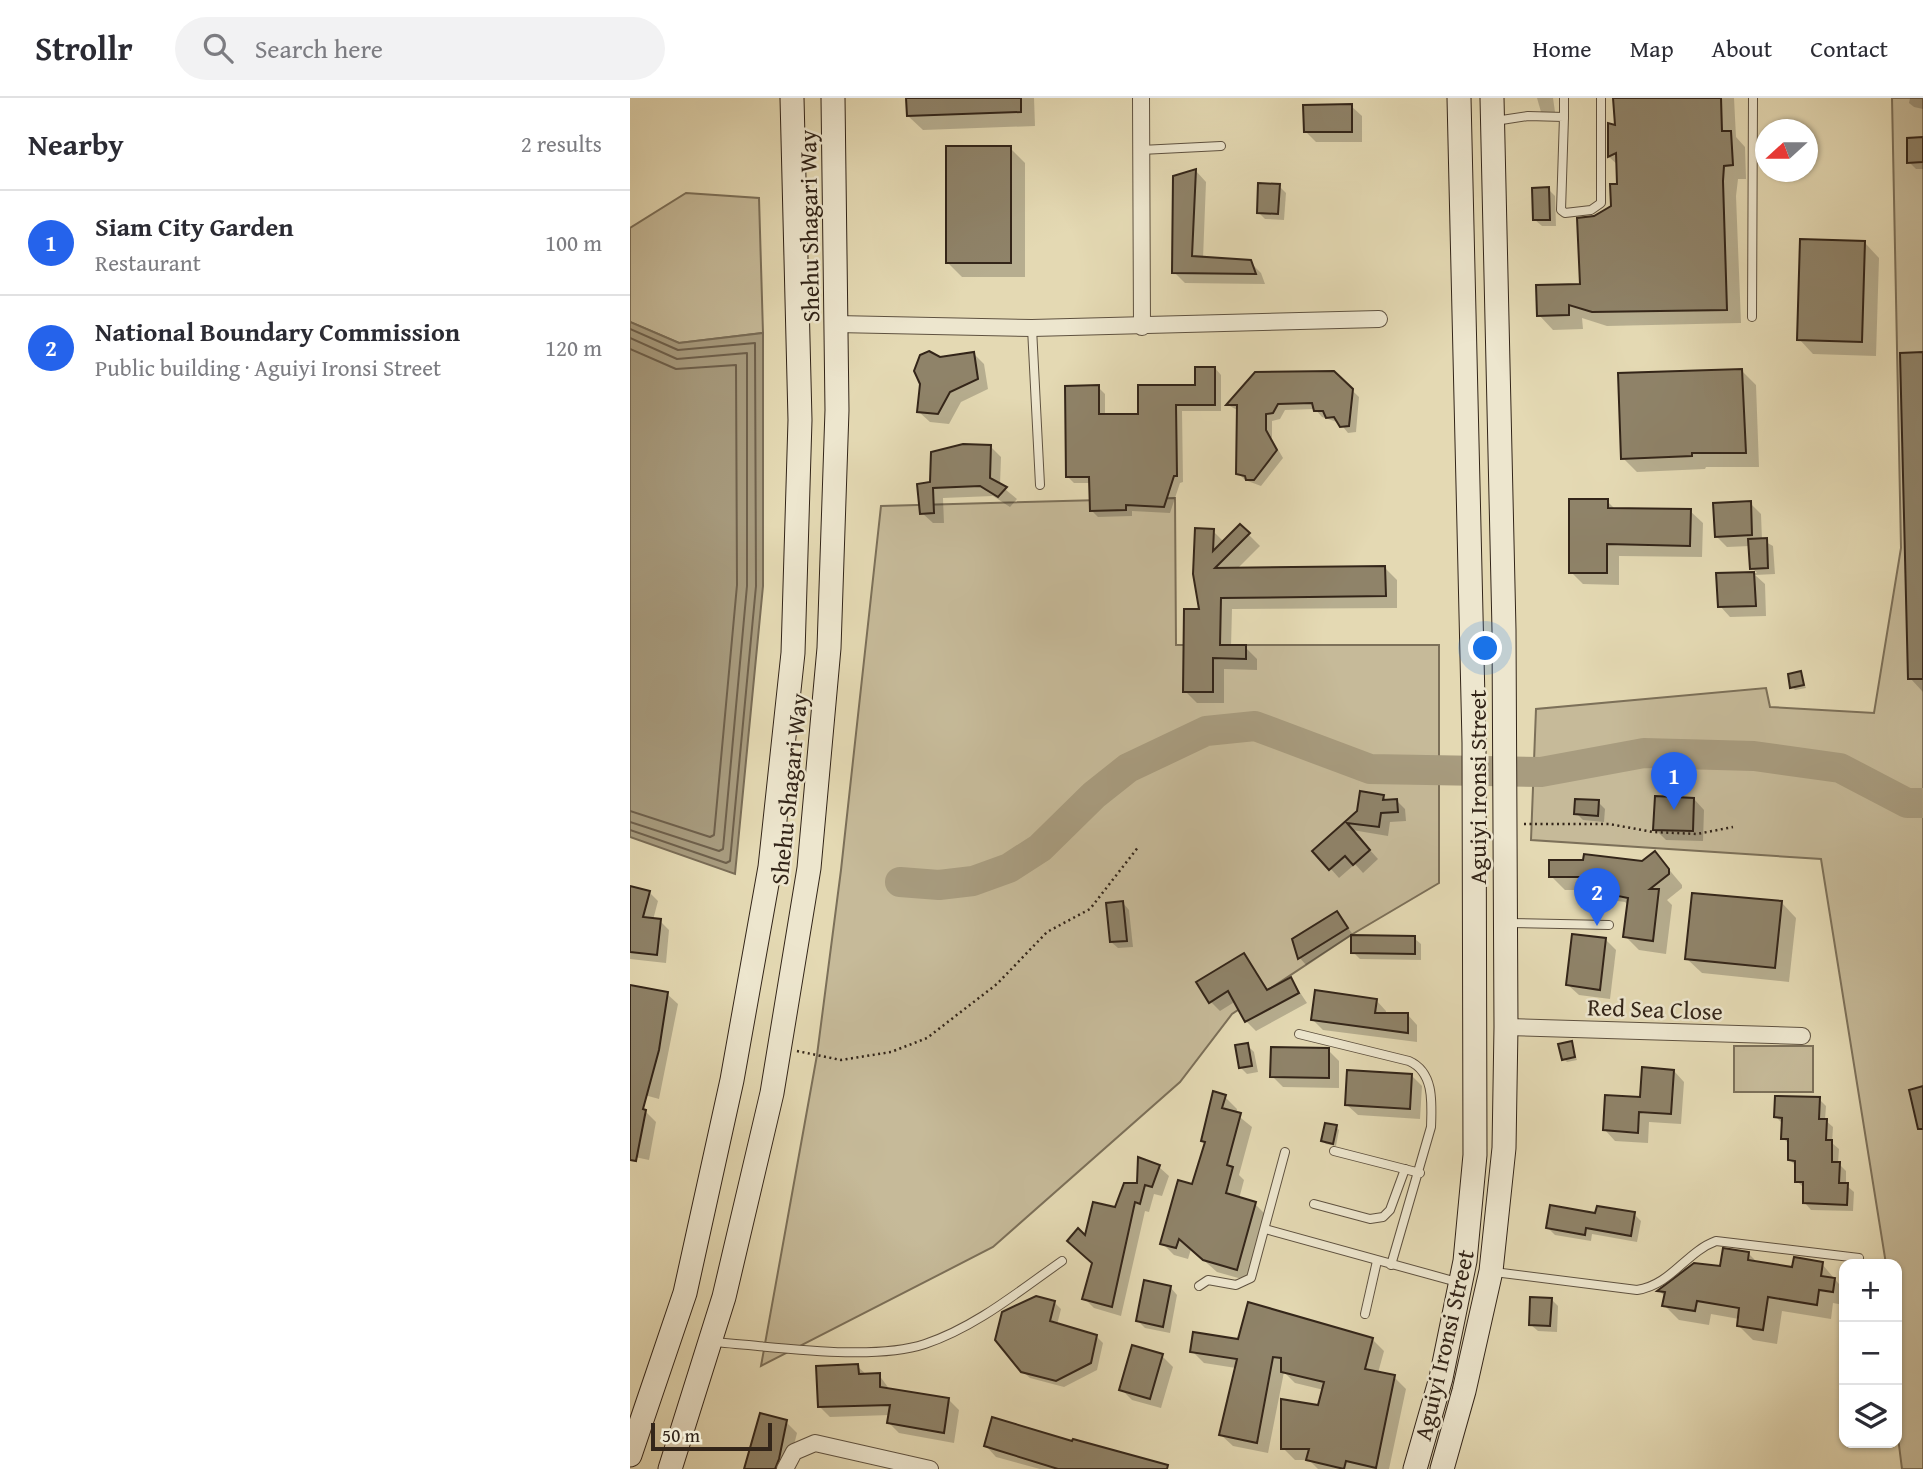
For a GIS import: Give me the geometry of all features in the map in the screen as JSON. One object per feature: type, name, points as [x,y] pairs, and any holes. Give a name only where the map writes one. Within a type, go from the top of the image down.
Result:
[{"type":"main road","name":"Shehu Shagari Way","points":[[630,1455],[685,1293],[732,1080],[770,867],[793,653],[800,419],[792,98]]},
{"type":"main road","name":"Shehu Shagari Way","points":[[670,1469],[724,1297],[780,1048],[810,868],[829,648],[837,410],[833,98]]},
{"type":"main road","name":"Aguiyi Ironsi Street","points":[[1415,1469],[1441,1378],[1460,1282],[1475,1155],[1474,743],[1459,98]]},
{"type":"main road","name":"Aguiyi Ironsi Street","points":[[1442,1469],[1464,1391],[1491,1271],[1504,1147],[1504,630],[1492,98]]},
{"type":"street","points":[[1140,98],[1142,327]]},
{"type":"street","points":[[836,324],[1031,328],[1379,320]]},
{"type":"street","name":"Red Sea Close","points":[[1506,1027],[1802,1036]]},
{"type":"street","points":[[785,1469],[794,1452],[815,1443],[930,1469]]},
{"type":"lane","points":[[1564,98],[1561,210],[1565,213],[1599,207],[1601,203],[1601,98]]},
{"type":"lane","points":[[1752,317],[1754,98]]},
{"type":"lane","points":[[1492,121],[1528,116],[1564,117]]},
{"type":"lane","points":[[1141,150],[1220,146]]},
{"type":"lane","points":[[1031,328],[1041,485]]},
{"type":"lane","points":[[1504,923],[1609,925]]},
{"type":"lane","points":[[1300,1034],[1420,1066],[1430,1088],[1431,1127],[1420,1173],[1391,1265]]},
{"type":"lane","points":[[1199,1286],[1208,1280],[1245,1283],[1251,1278],[1285,1152]]},
{"type":"lane","points":[[1334,1152],[1420,1173]]},
{"type":"lane","points":[[1314,1204],[1370,1219],[1383,1217],[1390,1210],[1405,1169]]},
{"type":"lane","points":[[1265,1229],[1460,1282]]},
{"type":"lane","points":[[1491,1271],[1637,1290],[1651,1288],[1663,1281],[1706,1245],[1716,1241],[1860,1258]]},
{"type":"lane","points":[[710,1342],[857,1353],[924,1344],[971,1323],[1062,1261]]},
{"type":"lane","points":[[1365,1314],[1377,1261]]},
{"type":"path","points":[[1503,817],[1609,824],[1653,832],[1697,834],[1733,827]]},
{"type":"path","points":[[780,1048],[841,1060],[891,1052],[927,1038],[997,984],[1048,932],[1090,909],[1139,846]]},
{"type":"shaded area","points":[[1892,98],[1923,98],[1923,1469],[1902,1469],[1899,1448],[1902,1448],[1902,1259],[1885,1259],[1821,859],[1531,840],[1536,709],[1766,688],[1770,707],[1874,713],[1901,548]]},
{"type":"shaded area","points":[[686,193],[759,198],[763,333],[679,343],[630,322],[630,228]]},
{"type":"shaded area","points":[[1175,498],[1176,645],[1439,645],[1439,883],[1351,935],[1232,1014],[1180,1082],[993,1247],[761,1366],[817,1055],[841,870],[881,506]]},
{"type":"shaded area","points":[[1734,1046],[1813,1046],[1813,1092],[1734,1092]]},
{"type":"water","points":[[630,322],[679,343],[763,333],[763,586],[735,874],[630,837]]},
{"type":"building","points":[[906,98],[1021,98],[1021,112],[907,116]]},
{"type":"building","points":[[1613,98],[1721,98],[1722,131],[1731,131],[1733,165],[1724,166],[1723,181],[1727,310],[1592,312],[1569,305],[1569,315],[1537,316],[1536,285],[1580,284],[1577,218],[1594,216],[1611,206],[1610,184],[1617,184],[1616,153],[1608,157],[1608,123],[1615,125]]},
{"type":"building","points":[[1352,104],[1352,132],[1304,132],[1303,105]]},
{"type":"building","points":[[1923,137],[1923,162],[1907,163],[1907,138]]},
{"type":"building","points":[[946,146],[1011,146],[1011,263],[946,263]]},
{"type":"building","points":[[1196,169],[1192,256],[1251,260],[1256,274],[1172,273],[1173,176]]},
{"type":"building","points":[[1258,183],[1280,184],[1278,214],[1257,213]]},
{"type":"building","points":[[1549,187],[1550,220],[1533,220],[1532,188]]},
{"type":"building","points":[[1800,239],[1865,241],[1862,342],[1797,340]]},
{"type":"building","points":[[929,351],[940,357],[974,352],[978,379],[950,392],[938,414],[917,412],[920,384],[914,371],[920,355]]},
{"type":"building","points":[[1923,352],[1923,679],[1908,679],[1900,353]]},
{"type":"building","points":[[1195,367],[1215,367],[1215,405],[1176,405],[1177,476],[1174,476],[1164,507],[1126,505],[1126,510],[1090,511],[1089,477],[1066,477],[1065,386],[1099,385],[1099,414],[1138,414],[1138,385],[1195,385]]},
{"type":"building","points":[[1742,369],[1746,453],[1692,453],[1692,456],[1621,459],[1618,373]]},
{"type":"building","points":[[1334,371],[1353,389],[1349,426],[1340,427],[1334,417],[1326,418],[1323,411],[1314,411],[1312,403],[1278,404],[1273,413],[1266,414],[1266,430],[1277,450],[1254,480],[1246,480],[1245,476],[1236,474],[1237,405],[1226,405],[1255,372]]},
{"type":"building","points":[[963,444],[991,445],[990,478],[1007,487],[998,497],[980,486],[933,488],[934,513],[920,514],[917,484],[930,482],[931,452]]},
{"type":"building","points":[[1569,499],[1608,499],[1608,508],[1691,509],[1690,546],[1607,544],[1607,573],[1569,573]]},
{"type":"building","points":[[1751,501],[1752,535],[1715,537],[1713,503]]},
{"type":"building","points":[[1240,524],[1250,533],[1215,568],[1385,566],[1386,596],[1221,598],[1220,645],[1246,645],[1246,659],[1213,658],[1213,692],[1183,692],[1184,609],[1199,609],[1193,574],[1195,528],[1214,529],[1213,551]]},
{"type":"building","points":[[1767,538],[1768,568],[1750,569],[1748,539]]},
{"type":"building","points":[[1754,572],[1756,606],[1718,607],[1716,573]]},
{"type":"building","points":[[1801,671],[1804,685],[1790,688],[1788,674]]},
{"type":"building","points":[[1360,791],[1384,795],[1383,800],[1397,799],[1398,812],[1381,813],[1379,827],[1347,823],[1370,850],[1353,865],[1345,856],[1329,870],[1312,851],[1357,811]]},
{"type":"building","points":[[1655,796],[1694,798],[1693,831],[1653,830]]},
{"type":"building","points":[[1575,799],[1599,800],[1598,816],[1574,814]]},
{"type":"building","points":[[1655,851],[1669,869],[1669,874],[1650,889],[1659,889],[1653,941],[1623,937],[1628,898],[1618,896],[1618,889],[1580,885],[1581,877],[1549,877],[1549,860],[1583,860],[1584,854],[1642,861]]},
{"type":"building","points":[[630,886],[650,891],[643,917],[661,919],[657,955],[630,952]]},
{"type":"building","points":[[1692,893],[1782,901],[1775,968],[1685,959]]},
{"type":"building","points":[[1123,901],[1127,941],[1110,942],[1106,903]]},
{"type":"building","points":[[1337,911],[1348,928],[1298,959],[1292,939]]},
{"type":"building","points":[[1572,934],[1606,938],[1600,990],[1566,985]]},
{"type":"building","points":[[1351,935],[1415,936],[1415,954],[1351,953]]},
{"type":"building","points":[[1244,953],[1267,990],[1291,977],[1299,993],[1245,1022],[1228,991],[1209,1003],[1196,982]]},
{"type":"building","points":[[630,985],[668,992],[659,1050],[643,1109],[646,1110],[636,1161],[630,1160]]},
{"type":"building","points":[[1315,990],[1377,999],[1375,1013],[1408,1013],[1408,1033],[1311,1020]]},
{"type":"building","points":[[1572,1041],[1575,1057],[1562,1060],[1558,1044]]},
{"type":"building","points":[[1248,1043],[1252,1066],[1239,1068],[1235,1045]]},
{"type":"building","points":[[1271,1047],[1329,1048],[1329,1078],[1270,1077]]},
{"type":"building","points":[[1642,1067],[1674,1070],[1671,1114],[1639,1112],[1638,1133],[1603,1130],[1605,1095],[1640,1097]]},
{"type":"building","points":[[1347,1070],[1412,1074],[1410,1109],[1345,1105]]},
{"type":"building","points":[[1923,1086],[1923,1129],[1918,1129],[1909,1090]]},
{"type":"building","points":[[1213,1091],[1226,1095],[1222,1108],[1241,1113],[1227,1165],[1233,1167],[1226,1193],[1256,1202],[1237,1270],[1203,1260],[1179,1239],[1176,1248],[1160,1244],[1178,1180],[1192,1184],[1205,1142],[1201,1141]]},
{"type":"building","points":[[1775,1096],[1820,1097],[1819,1119],[1827,1119],[1826,1140],[1832,1140],[1832,1162],[1840,1162],[1839,1183],[1848,1183],[1847,1205],[1803,1203],[1803,1182],[1795,1182],[1795,1161],[1788,1160],[1788,1139],[1781,1139],[1782,1118],[1774,1117]]},
{"type":"building","points":[[1325,1123],[1337,1125],[1333,1144],[1321,1141]]},
{"type":"building","points":[[1138,1157],[1160,1165],[1152,1187],[1145,1185],[1140,1204],[1135,1202],[1112,1307],[1082,1299],[1092,1263],[1067,1241],[1078,1228],[1085,1235],[1093,1202],[1115,1207],[1124,1183],[1137,1183]]},
{"type":"building","points":[[1550,1205],[1595,1213],[1597,1206],[1635,1212],[1631,1236],[1586,1228],[1585,1235],[1546,1228]]},
{"type":"building","points":[[1723,1248],[1749,1252],[1748,1260],[1792,1267],[1794,1257],[1823,1262],[1821,1276],[1835,1278],[1833,1292],[1819,1290],[1817,1305],[1768,1297],[1763,1330],[1737,1326],[1739,1308],[1697,1301],[1695,1311],[1662,1306],[1665,1292],[1657,1291],[1694,1263],[1720,1266]]},
{"type":"building","points":[[1144,1280],[1171,1286],[1163,1327],[1136,1321]]},
{"type":"building","points":[[1036,1296],[1055,1301],[1050,1321],[1097,1335],[1091,1363],[1056,1381],[1021,1372],[995,1340],[1002,1312]]},
{"type":"building","points":[[1530,1297],[1552,1298],[1550,1326],[1529,1325]]},
{"type":"building","points":[[1248,1302],[1373,1338],[1365,1369],[1395,1375],[1376,1468],[1346,1461],[1344,1469],[1306,1460],[1309,1449],[1281,1449],[1281,1399],[1318,1405],[1324,1382],[1281,1372],[1281,1358],[1273,1357],[1257,1443],[1219,1435],[1237,1359],[1190,1352],[1193,1332],[1238,1339]]},
{"type":"building","points":[[1132,1345],[1163,1354],[1150,1399],[1119,1390]]},
{"type":"building","points":[[858,1364],[859,1374],[880,1373],[880,1387],[949,1398],[944,1433],[887,1423],[890,1405],[818,1407],[816,1366]]},
{"type":"building","points":[[760,1413],[787,1420],[779,1459],[775,1469],[744,1469]]},
{"type":"building","points":[[992,1417],[1072,1441],[1073,1439],[1168,1465],[1167,1469],[1058,1469],[984,1446]]},
{"type":"waterway","points":[[900,882],[939,885],[973,881],[1009,868],[1040,848],[1094,795],[1128,768],[1206,731],[1255,726],[1370,769],[1541,772],[1644,753],[1754,756],[1840,768],[1907,803],[1923,803]]},
{"type":"place","name":"Siam City Garden","points":[[1674,810]]},
{"type":"place","name":"National Boundary Commission","points":[[1597,926]]}]
